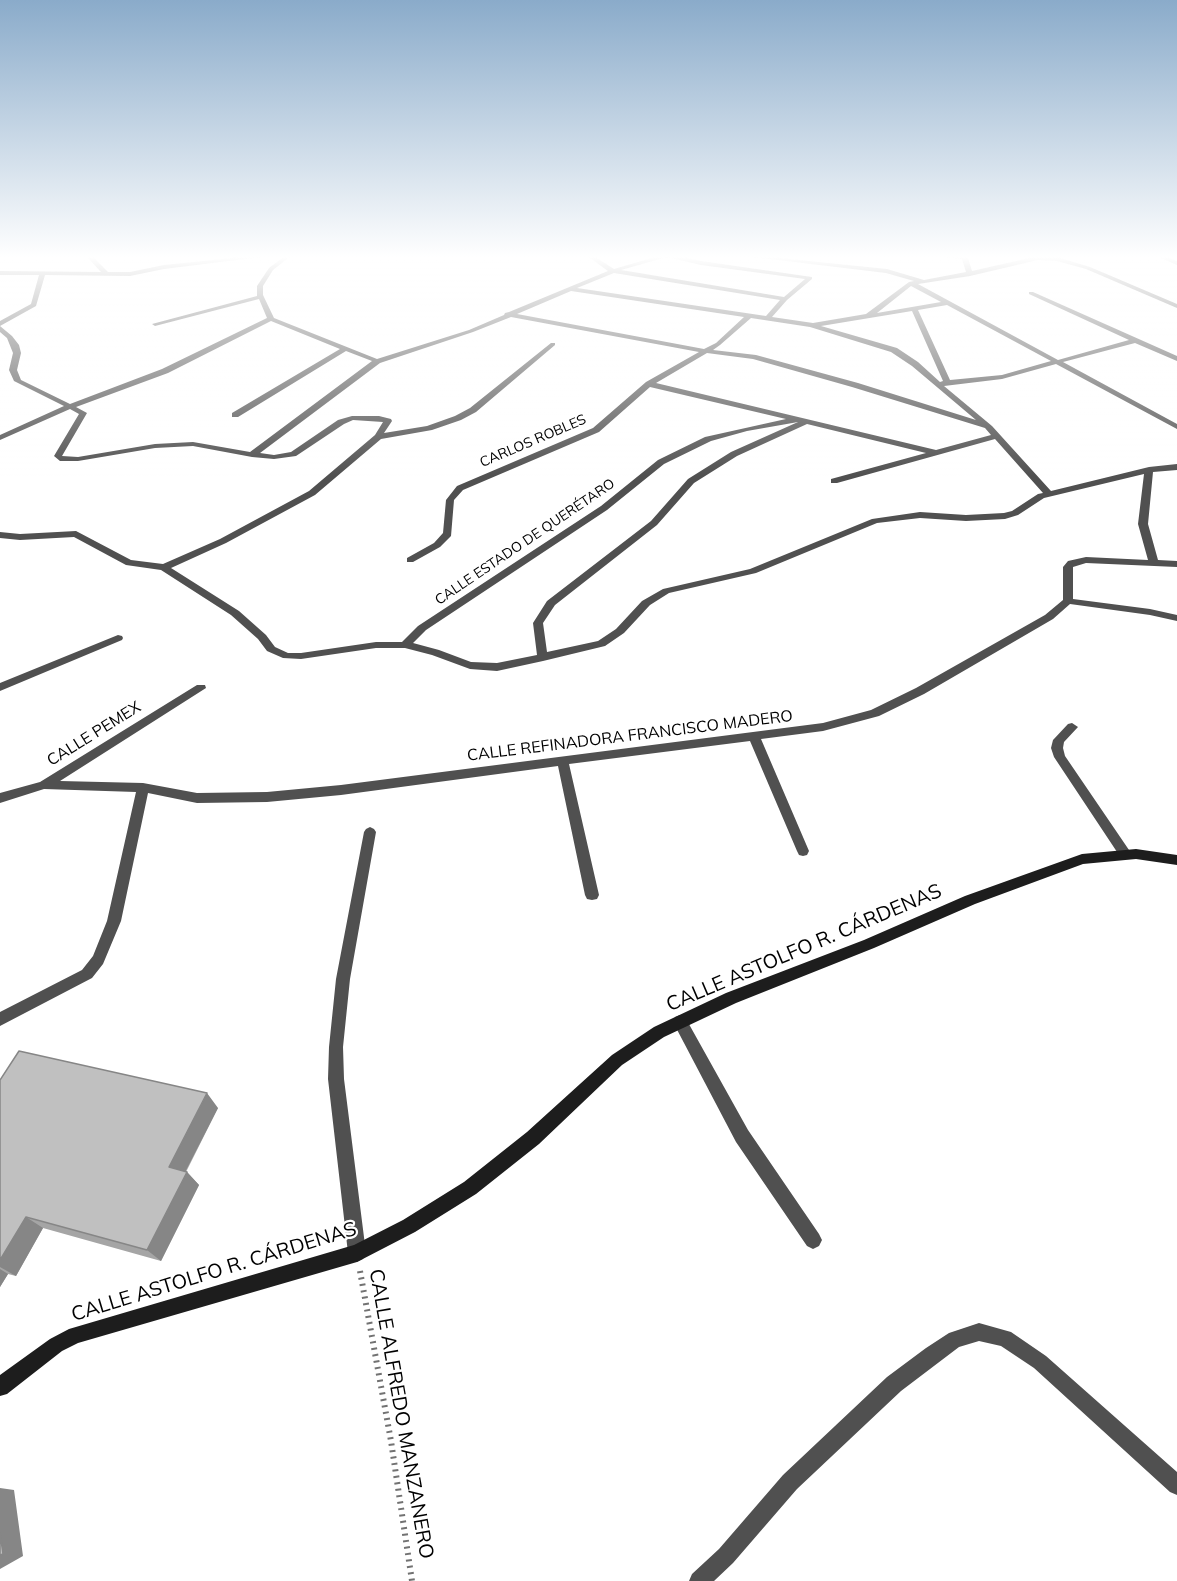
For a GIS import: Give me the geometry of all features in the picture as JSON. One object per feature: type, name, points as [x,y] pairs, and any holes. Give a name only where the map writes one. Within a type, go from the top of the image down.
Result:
[{"type":"street","points":[[3,329],[15,345],[17,353],[13,370],[18,381],[83,413],[60,451],[58,456],[60,459],[78,459],[155,447],[193,444],[274,457],[293,454],[341,422],[352,418],[379,418],[388,422],[378,437],[312,493],[223,541],[164,567]]},
{"type":"street","points":[[0,438],[71,406],[165,371],[251,329]]},
{"type":"street","points":[[297,329],[377,361]]},
{"type":"street","points":[[252,455],[377,361],[476,329]]},
{"type":"street","points":[[586,329],[705,351],[753,357],[791,366],[989,428]]},
{"type":"street","name":"CARLOS ROBLES","points":[[410,560],[437,545],[448,534],[450,500],[460,488],[597,430],[649,384],[718,344],[735,329]]},
{"type":"street","points":[[824,329],[894,350],[915,364],[989,428],[1049,494]]},
{"type":"street","points":[[923,329],[947,383]]},
{"type":"street","points":[[995,329],[1177,427]]},
{"type":"street","points":[[1112,329],[1177,359]]},
{"type":"street","points":[[938,384],[1002,377],[1137,340]]},
{"type":"street","points":[[378,437],[429,428],[458,418],[473,410],[553,344]]},
{"type":"street","points":[[236,415],[347,348]]},
{"type":"street","points":[[649,384],[937,453]]},
{"type":"street","points":[[543,658],[538,622],[551,603],[654,523],[691,481],[734,454],[803,420]]},
{"type":"street","name":"CALLE ESTADO DE QUERÉTARO","points":[[405,645],[422,628],[604,508],[661,462],[708,439],[747,429],[803,420]]},
{"type":"street","points":[[834,481],[997,436]]},
{"type":"street","points":[[0,535],[20,537],[76,534],[129,563],[164,567],[235,613],[262,637],[271,649],[280,654],[301,656],[376,645],[405,645],[481,667],[509,665],[592,648],[610,639],[646,603],[666,591],[753,570],[875,521],[920,515],[966,518],[1005,516],[1015,513],[1041,496],[1149,470],[1177,467]]},
{"type":"street","points":[[1149,470],[1143,524],[1154,562]]},
{"type":"street","points":[[1177,564],[1086,560],[1071,563],[1068,567],[1068,602],[1150,612],[1177,618]]},
{"type":"street","name":"CALLE REFINADORA FRANCISCO MADERO","points":[[44,785],[142,788],[197,798],[267,797],[341,790],[823,727],[875,713],[921,691],[1039,622],[1068,602]]},
{"type":"street","points":[[0,687],[118,638]]},
{"type":"street","name":"CALLE PEMEX","points":[[0,798],[44,785],[201,688]]},
{"type":"street","points":[[1072,727],[1059,740],[1057,748],[1060,757],[1125,854]]},
{"type":"street","points":[[754,736],[803,851]]},
{"type":"street","points":[[563,762],[592,895]]},
{"type":"street","points":[[0,1019],[87,974],[98,960],[114,921],[142,788]]},
{"type":"street","points":[[357,1252],[336,1079],[336,1047],[343,979],[370,832]]},
{"type":"street","name":"CALLE ASTOLFO R. CÁRDENAS","points":[[0,1387],[56,1345],[75,1335],[357,1252],[409,1226],[470,1188],[533,1138],[617,1060],[659,1032],[731,998],[869,944],[970,900],[1082,859],[1125,854],[1177,860]]},
{"type":"street","points":[[680,1022],[742,1136],[813,1240]]},
{"type":"street","points":[[699,1581],[726,1556],[790,1482],[894,1384],[955,1339],[980,1332],[1005,1338],[1040,1362],[1177,1485]]},
{"type":"path","name":"CALLE ALFREDO MANZANERO","points":[[357,1252],[391,1441],[412,1581]]},
{"type":"building","points":[[19,1051],[207,1093],[169,1167],[187,1172],[147,1250],[26,1217],[0,1260],[0,1080]]},
{"type":"building","points":[[0,1533],[3,1554],[0,1555]]}]
